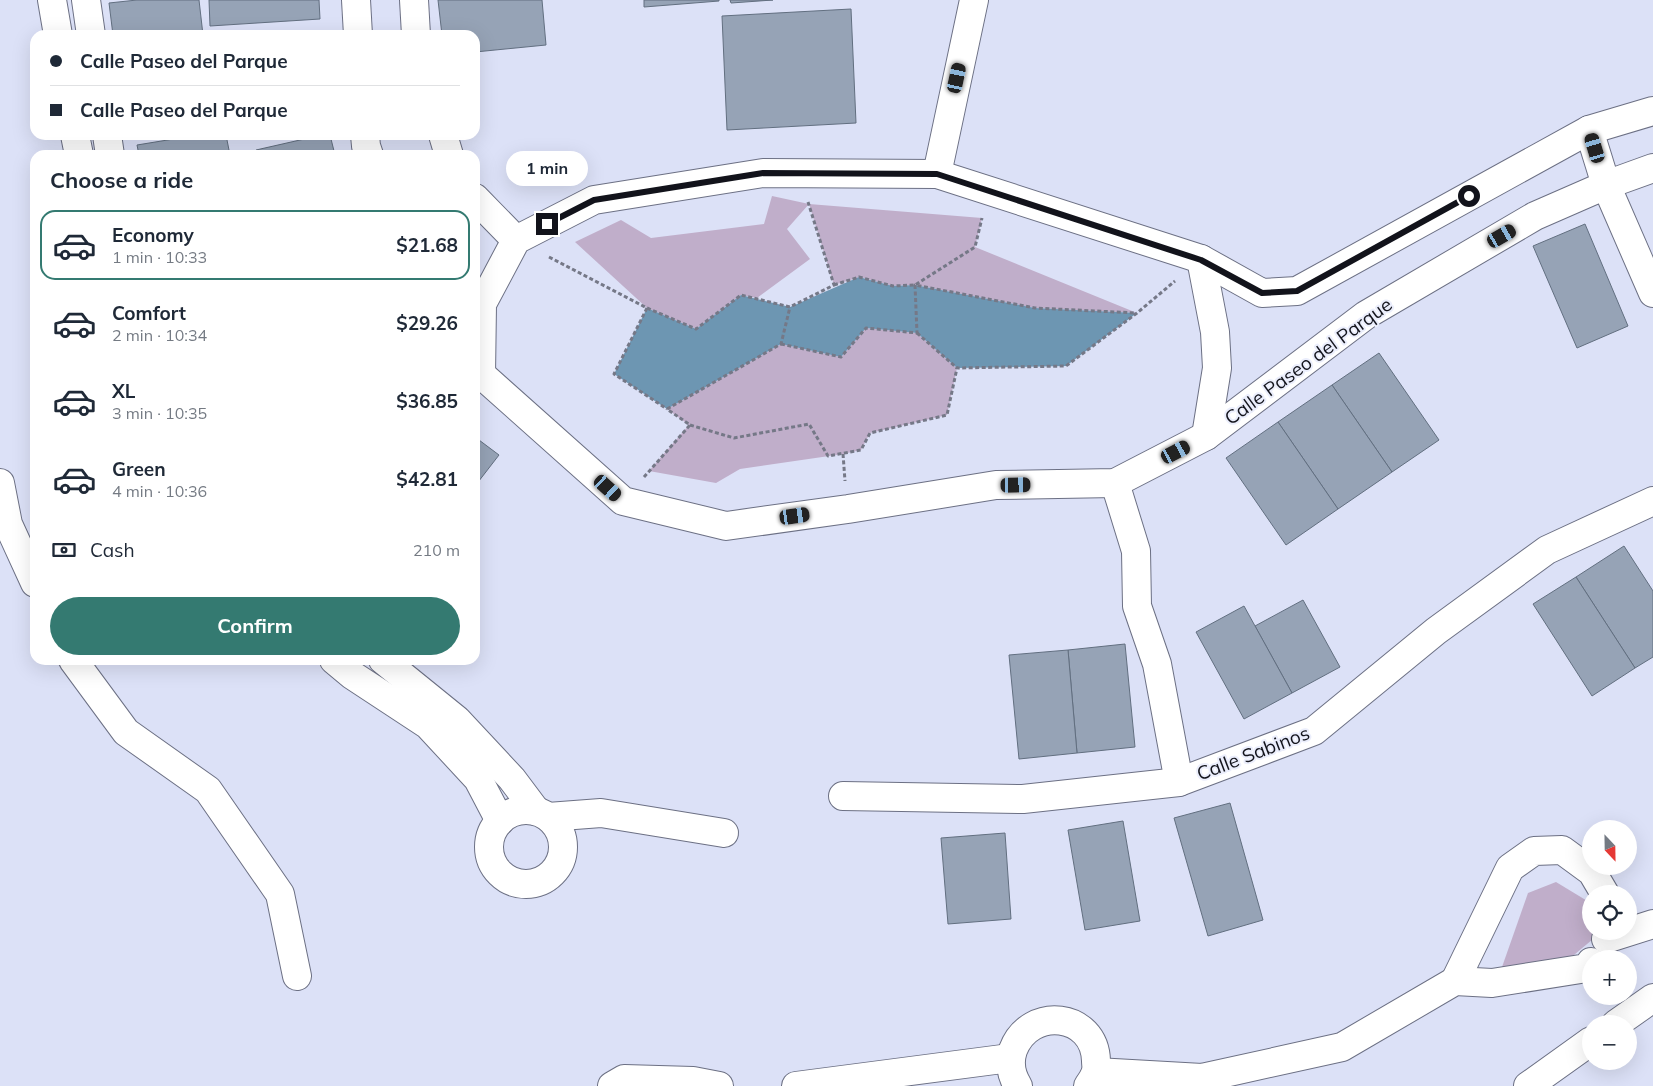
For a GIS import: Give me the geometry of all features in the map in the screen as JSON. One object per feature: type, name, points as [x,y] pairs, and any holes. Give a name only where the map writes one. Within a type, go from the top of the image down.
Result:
[{"type":"street","points":[[52,0],[57,30]]},
{"type":"street","points":[[86,0],[90,30]]},
{"type":"street","points":[[356,0],[358,30]]},
{"type":"street","points":[[414,0],[416,30]]},
{"type":"street","points":[[937,174],[974,0]]},
{"type":"street","points":[[480,203],[516,240],[594,200],[763,173],[937,174],[1201,260],[1262,293],[1297,291],[1589,130],[1653,111]]},
{"type":"street","points":[[1589,130],[1606,185],[1653,293]]},
{"type":"street","name":"Calle Paseo del Parque","points":[[480,374],[623,501],[726,526],[848,509],[996,485],[1115,483],[1206,436],[1366,315],[1536,216],[1606,185],[1653,168]]},
{"type":"street","name":"Calle Paseo del Parque","points":[[480,338],[482,304],[516,240]]},
{"type":"street","name":"Calle Paseo del Parque","points":[[1201,260],[1215,332],[1217,368],[1206,436]]},
{"type":"street","points":[[0,483],[8,524],[30,572]]},
{"type":"street","points":[[1115,483],[1136,551],[1138,606],[1157,664],[1179,782]]},
{"type":"street","name":"Calle Sabinos","points":[[843,796],[1023,798],[1179,782],[1314,731],[1436,631],[1547,550],[1653,501]]},
{"type":"street","points":[[77,665],[126,732],[208,790],[280,894],[296,976]]},
{"type":"street","points":[[340,665],[428,726],[478,779],[500,821]]},
{"type":"street","points":[[389,665],[457,720],[512,778],[542,814],[557,826],[563,837],[564,850],[560,863],[553,874],[542,881],[530,884],[516,884],[505,878],[496,869],[490,857],[489,844],[492,832],[500,821],[510,814],[523,810],[542,814],[601,813],[724,833]]},
{"type":"street","points":[[1018,1086],[1013,1079],[1010,1058],[1017,1040],[1031,1026],[1050,1019],[1070,1022],[1086,1034],[1096,1052],[1092,1079],[1202,1078],[1342,1047],[1455,981],[1510,868],[1534,851],[1562,850],[1592,872],[1600,885]]},
{"type":"street","points":[[1455,981],[1492,984],[1587,968],[1600,948],[1653,924]]},
{"type":"street","points":[[1629,1015],[1653,998]]},
{"type":"street","points":[[1528,1086],[1582,1047]]},
{"type":"street","points":[[796,1086],[1010,1058]]},
{"type":"street","points":[[612,1086],[624,1079],[693,1081],[719,1086]]},
{"type":"path","points":[[799,174],[834,285]]},
{"type":"path","points":[[915,285],[975,247],[989,191]]},
{"type":"path","points":[[516,240],[647,308],[696,329],[741,294],[790,307],[834,285],[860,277],[893,286],[915,285],[1035,308],[1137,313]]},
{"type":"path","points":[[668,409],[781,344],[841,357],[866,328],[916,334],[957,368],[1066,366],[1137,313],[1201,260]]},
{"type":"path","points":[[915,285],[916,334]]},
{"type":"path","points":[[781,344],[790,307]]},
{"type":"path","points":[[647,308],[614,374],[690,425],[734,438],[809,424],[828,456],[861,450],[870,433],[948,415],[957,368]]},
{"type":"path","points":[[623,501],[690,425]]},
{"type":"shaded area","points":[[772,196],[809,204],[787,229],[810,259],[757,298],[741,295],[696,329],[647,308],[575,242],[621,220],[651,238],[764,224]]},
{"type":"shaded area","points":[[809,204],[982,218],[975,247],[1137,313],[1035,308],[915,285],[893,286],[860,277],[834,285]]},
{"type":"shaded area","points":[[866,328],[917,333],[957,368],[947,415],[870,433],[861,450],[740,469],[716,483],[649,471],[689,425],[667,409],[781,344],[841,357]]},
{"type":"shaded area","points":[[1556,882],[1582,898],[1582,940],[1592,940],[1562,965],[1502,967],[1528,893]]},
{"type":"water","points":[[859,277],[893,286],[915,285],[1035,308],[1137,313],[1066,366],[957,368],[917,333],[866,328],[841,357],[781,344],[667,409],[614,374],[647,308],[696,329],[741,295],[790,307]]},
{"type":"building","points":[[137,0],[199,0],[202,30],[112,30],[109,3]]},
{"type":"building","points":[[209,0],[319,0],[320,19],[210,26]]},
{"type":"building","points":[[438,0],[542,0],[546,45],[480,52],[480,30],[441,30]]},
{"type":"building","points":[[644,0],[719,0],[719,1],[644,7]]},
{"type":"building","points":[[730,0],[773,0],[731,3]]},
{"type":"building","points":[[851,9],[856,123],[727,130],[722,16]]},
{"type":"building","points":[[168,140],[227,140],[229,150],[138,150],[137,145]]},
{"type":"building","points":[[300,140],[331,140],[334,150],[256,150]]},
{"type":"building","points":[[1585,224],[1628,326],[1577,348],[1533,246]]},
{"type":"building","points":[[1379,353],[1439,440],[1392,472],[1332,385]]},
{"type":"building","points":[[1332,385],[1392,472],[1338,509],[1278,422]]},
{"type":"building","points":[[1278,422],[1338,509],[1286,545],[1226,458]]},
{"type":"building","points":[[480,441],[499,455],[480,480]]},
{"type":"building","points":[[1624,546],[1653,591],[1653,657],[1635,668],[1576,577]]},
{"type":"building","points":[[1576,577],[1635,668],[1592,696],[1533,604]]},
{"type":"building","points":[[1303,600],[1340,667],[1292,693],[1255,626]]},
{"type":"building","points":[[1244,606],[1292,693],[1244,719],[1196,632]]},
{"type":"building","points":[[1125,644],[1135,747],[1077,753],[1068,650]]},
{"type":"building","points":[[1068,650],[1077,753],[1019,759],[1009,655]]},
{"type":"building","points":[[1230,803],[1263,920],[1208,936],[1174,818]]},
{"type":"building","points":[[1123,821],[1140,921],[1085,930],[1068,830]]},
{"type":"building","points":[[1005,833],[1011,919],[948,924],[941,838]]},
{"type":"route","points":[[547,224],[594,200],[763,173],[937,174],[1201,260],[1262,293],[1297,291],[1469,196]]}]
